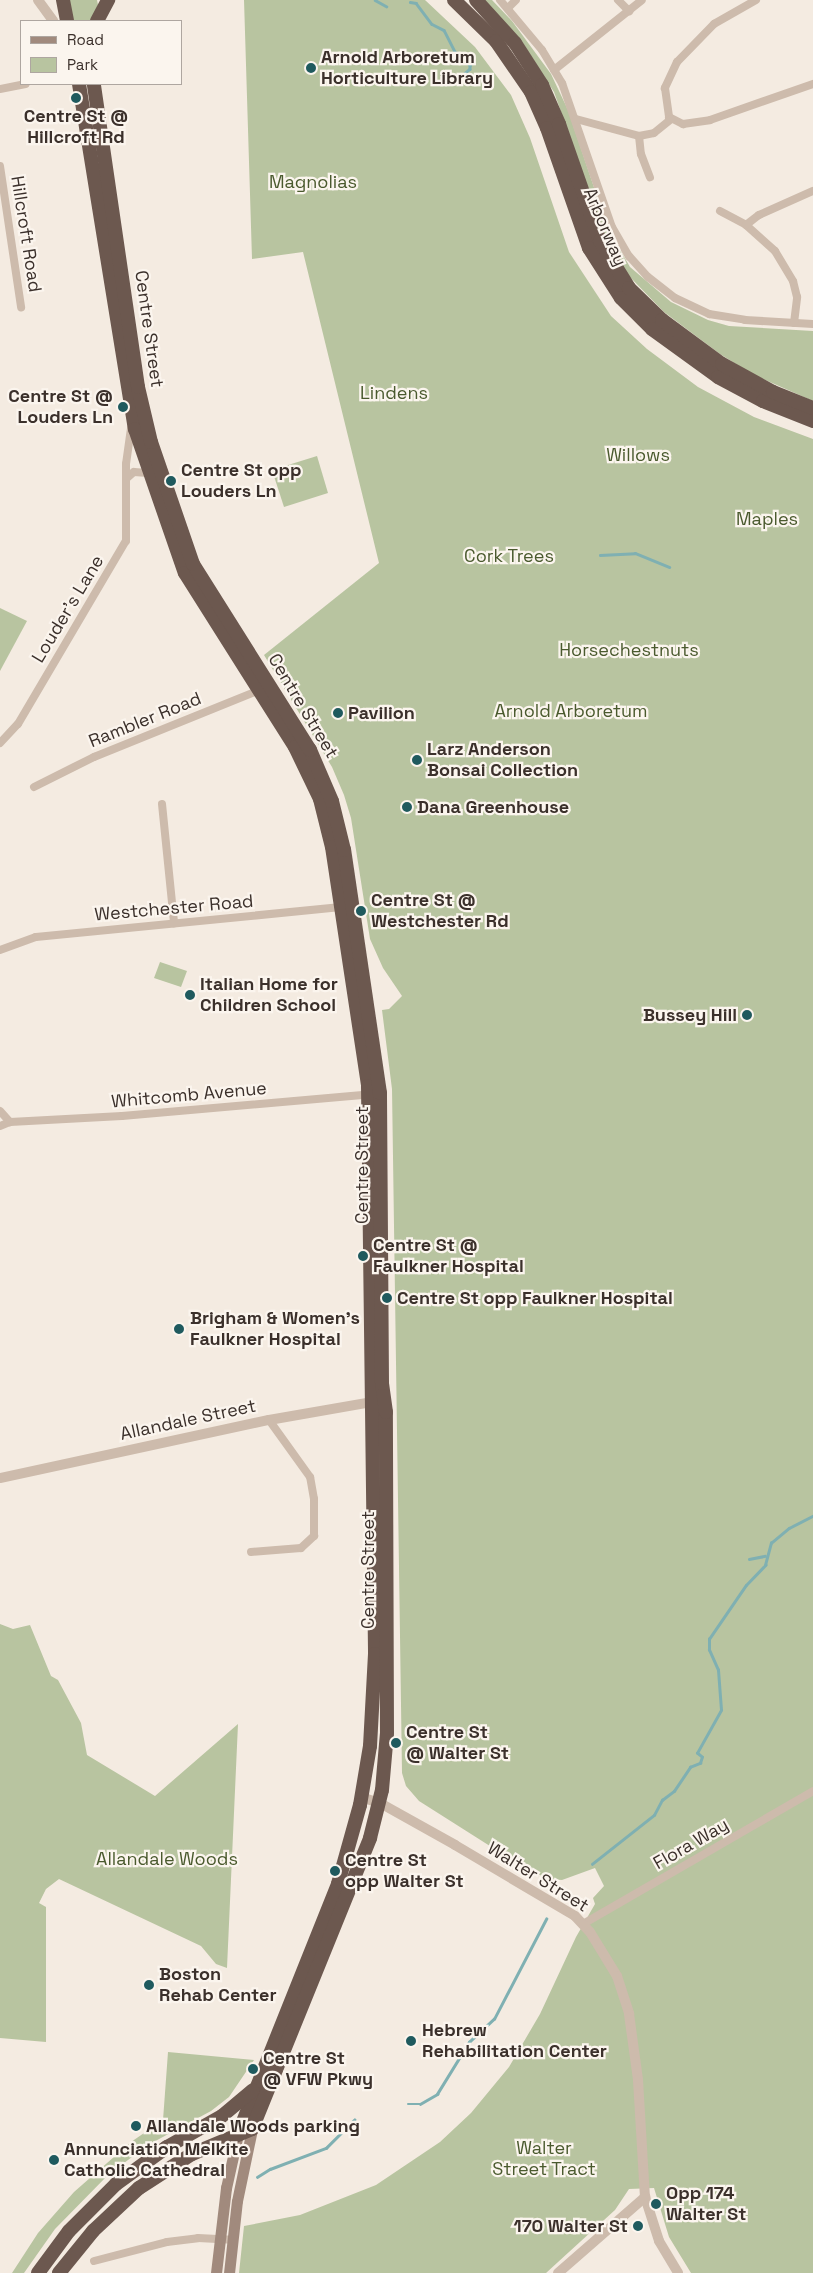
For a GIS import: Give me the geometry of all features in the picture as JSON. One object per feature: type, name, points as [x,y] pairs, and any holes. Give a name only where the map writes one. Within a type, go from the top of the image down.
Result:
[{"type":"highway","points":[[63,0],[67,20]]},
{"type":"highway","points":[[98,20],[108,0]]},
{"type":"highway","name":"Arborway","points":[[454,0],[500,45],[531,92],[547,128],[589,248],[620,298],[652,329],[718,377],[769,404],[813,421]]},
{"type":"highway","name":"Arborway","points":[[476,0],[509,36],[542,85],[562,132],[600,241],[629,288],[662,320],[722,364],[773,392],[813,408]]},
{"type":"highway","name":"Centre Street","points":[[79,85],[132,420],[148,472],[187,578],[264,688]]},
{"type":"highway","name":"Centre Street","points":[[94,85],[138,387],[149,436],[195,568],[264,688],[317,792],[347,907],[374,1094],[378,1401],[388,1723],[380,1803],[360,1866],[252,2129]]},
{"type":"highway","name":"Centre Street","points":[[238,2134],[255,2087],[335,1892],[361,1797],[372,1731],[375,1668],[378,1401]]},
{"type":"highway","points":[[38,2273],[69,2231],[116,2184],[154,2155],[222,2116],[255,2087]]},
{"type":"highway","points":[[59,2273],[93,2231],[139,2188],[192,2154],[252,2129]]},
{"type":"main road","name":"Centre Street","points":[[229,2273],[241,2174],[252,2129]]},
{"type":"main road","name":"Centre Street","points":[[216,2273],[226,2188],[238,2134]]},
{"type":"street","points":[[38,0],[52,20]]},
{"type":"street","name":"Arborway","points":[[500,0],[554,70],[576,119],[612,227],[629,256],[648,277],[675,298],[710,314],[745,320],[813,324]]},
{"type":"street","points":[[508,8],[516,0]]},
{"type":"street","points":[[618,0],[629,11]]},
{"type":"street","points":[[554,70],[642,0]]},
{"type":"street","points":[[756,0],[745,2],[707,30],[676,62],[665,88],[666,109],[671,119],[689,124],[710,120],[813,84]]},
{"type":"street","points":[[0,89],[21,85]]},
{"type":"street","points":[[576,119],[639,136],[654,132],[671,119]]},
{"type":"street","points":[[639,136],[640,154],[650,177]]},
{"type":"street","name":"Hillcroft Road","points":[[0,166],[21,307]]},
{"type":"street","points":[[746,225],[759,215],[813,191]]},
{"type":"street","points":[[720,211],[746,225],[774,251],[793,281],[797,297],[794,323]]},
{"type":"street","name":"Louder's Lane","points":[[0,743],[18,724],[123,546],[127,533],[126,478],[132,420]]},
{"type":"street","points":[[126,478],[133,473],[148,472]]},
{"type":"street","name":"Rambler Road","points":[[34,787],[94,757],[264,688]]},
{"type":"street","points":[[162,804],[174,923]]},
{"type":"street","name":"Westchester Road","points":[[0,950],[36,937],[347,907]]},
{"type":"street","name":"Whitcomb Avenue","points":[[0,1126],[10,1122],[122,1116],[374,1094]]},
{"type":"street","points":[[0,1110],[10,1122]]},
{"type":"street","name":"Allandale Street","points":[[0,1478],[269,1420],[378,1401]]},
{"type":"street","points":[[251,1552],[301,1548],[314,1536],[314,1499],[310,1477],[269,1420]]},
{"type":"street","name":"Flora Way","points":[[583,1924],[813,1791]]},
{"type":"street","name":"Walter Street","points":[[361,1797],[380,1803],[583,1924],[617,1976],[629,2014],[638,2080],[645,2197],[658,2241],[678,2273]]},
{"type":"street","points":[[558,2273],[645,2197]]},
{"type":"street","points":[[94,2261],[167,2242],[232,2240]]},
{"type":"green space","points":[[69,0],[97,0],[98,5],[92,20],[73,20]]},
{"type":"green space","name":"Arnold Arboretum","points":[[244,0],[425,0],[475,47],[511,95],[530,138],[569,252],[611,316],[647,349],[698,387],[754,417],[813,439],[813,2273],[691,2273],[669,2237],[654,2188],[629,2189],[615,2210],[546,2273],[239,2273],[244,2226],[300,2215],[376,2185],[440,2142],[471,2113],[509,2067],[540,2014],[576,1937],[595,1904],[593,1898],[604,1886],[595,1868],[562,1880],[548,1879],[520,1865],[419,1801],[406,1786],[402,1773],[392,1089],[382,1010],[389,1009],[402,996],[383,968],[370,939],[351,818],[344,795],[332,767],[264,655],[379,563],[303,252],[252,259]]},
{"type":"green space","points":[[484,0],[492,0],[512,21],[551,74],[568,110],[608,229],[630,267],[671,302],[708,320],[729,326],[813,331],[813,401],[752,374],[720,354],[664,312],[627,274],[606,238],[554,92],[521,40]]},
{"type":"green space","points":[[317,456],[328,493],[284,507],[272,470]]},
{"type":"green space","points":[[0,608],[27,621],[0,671]]},
{"type":"green space","points":[[160,962],[187,971],[181,987],[154,978]]},
{"type":"green space","name":"Allandale Woods","points":[[0,1624],[13,1629],[30,1625],[51,1676],[58,1680],[81,1723],[87,1755],[155,1796],[238,1724],[227,1968],[216,1964],[201,1946],[59,1879],[46,1889],[39,1903],[46,1907],[46,2042],[0,2038]]},
{"type":"green space","points":[[168,2052],[254,2060],[229,2097],[211,2111],[148,2145],[108,2175],[55,2229],[24,2273],[12,2273],[38,2233],[74,2192],[131,2142],[163,2120]]},
{"type":"waterway","points":[[375,0],[386,6]]},
{"type":"waterway","points":[[410,2],[416,3],[432,24],[444,30],[455,52],[470,65],[470,69],[455,82]]},
{"type":"waterway","points":[[600,555],[635,553],[669,567]]},
{"type":"waterway","points":[[592,1864],[654,1815],[662,1800],[674,1791],[690,1767],[700,1763],[702,1757],[697,1753],[721,1710],[718,1670],[709,1650],[709,1639],[746,1585],[765,1565],[771,1543],[789,1528],[813,1516]]},
{"type":"waterway","points":[[749,1559],[765,1556]]},
{"type":"waterway","points":[[408,2104],[420,2104],[437,2094],[469,2042],[494,2019],[546,1919]]},
{"type":"waterway","points":[[257,2177],[270,2169],[326,2148],[354,2120]]},
{"type":"place","name":"Arnold Arboretum Horticulture Library","points":[[311,68]]},
{"type":"place","name":"Centre St @ Hillcroft Rd","points":[[76,98]]},
{"type":"place","name":"Centre St @ Louders Ln","points":[[123,407]]},
{"type":"place","name":"Centre St opp Louders Ln","points":[[171,481]]},
{"type":"place","name":"Pavilion","points":[[338,713]]},
{"type":"place","name":"Larz Anderson Bonsai Collection","points":[[417,760]]},
{"type":"place","name":"Dana Greenhouse","points":[[407,807]]},
{"type":"place","name":"Centre St @ Westchester Rd","points":[[361,911]]},
{"type":"place","name":"Italian Home for Children School","points":[[190,995]]},
{"type":"place","name":"Bussey Hill","points":[[747,1015]]},
{"type":"place","name":"Centre St @ Faulkner Hospital","points":[[363,1256]]},
{"type":"place","name":"Centre St opp Faulkner Hospital","points":[[387,1298]]},
{"type":"place","name":"Brigham & Women's Faulkner Hospital","points":[[179,1329]]},
{"type":"place","name":"Centre St @ Walter St","points":[[396,1743]]},
{"type":"place","name":"Centre St opp Walter St","points":[[335,1871]]},
{"type":"place","name":"Boston Rehab Center","points":[[149,1985]]},
{"type":"place","name":"Hebrew Rehabilitation Center","points":[[411,2041]]},
{"type":"place","name":"Centre St @ VFW Pkwy","points":[[253,2069]]},
{"type":"place","name":"Allandale Woods parking","points":[[136,2126]]},
{"type":"place","name":"Annunciation Melkite Catholic Cathedral","points":[[54,2160]]},
{"type":"place","name":"Opp 174 Walter St","points":[[656,2204]]},
{"type":"place","name":"170 Walter St","points":[[638,2226]]},
{"type":"park label","name":"Magnolias","points":[[313,182]]},
{"type":"park label","name":"Lindens","points":[[394,393]]},
{"type":"park label","name":"Willows","points":[[638,455]]},
{"type":"park label","name":"Maples","points":[[767,519]]},
{"type":"park label","name":"Cork Trees","points":[[509,556]]},
{"type":"park label","name":"Horsechestnuts","points":[[629,650]]},
{"type":"park label","name":"Walter Street Tract","points":[[544,2159]]}]
